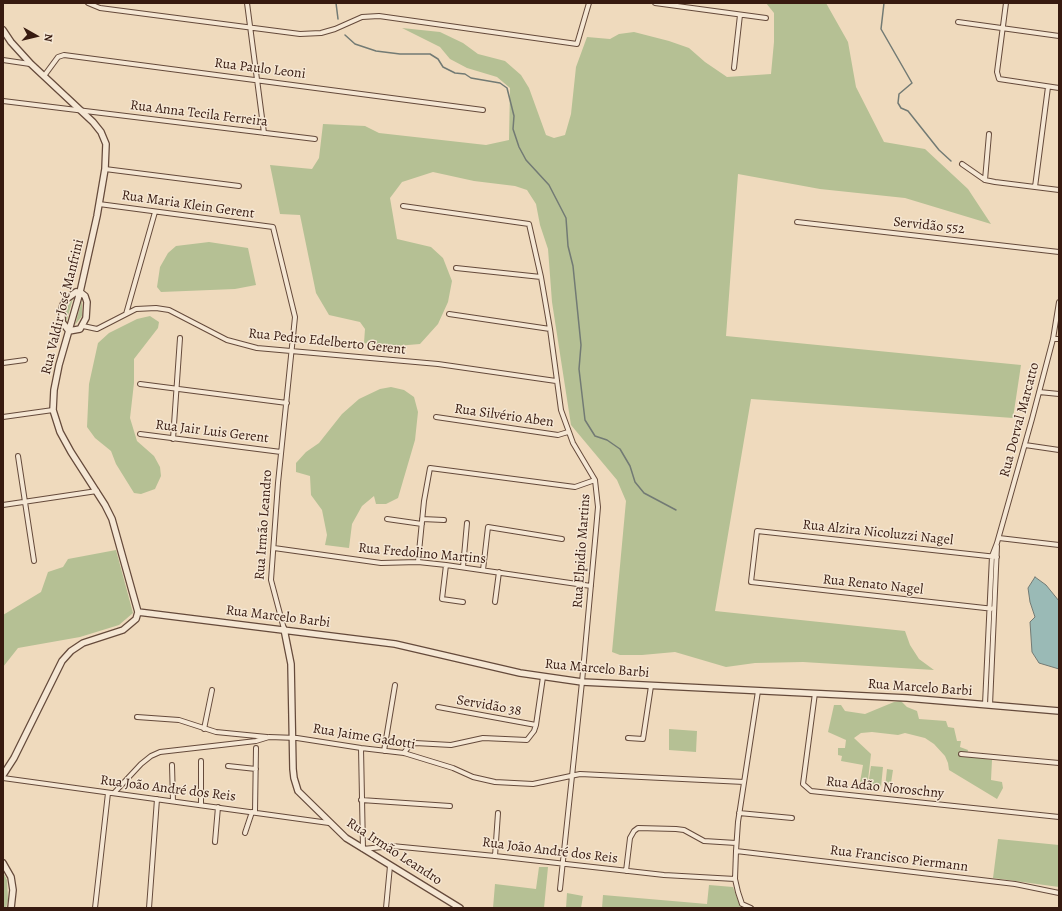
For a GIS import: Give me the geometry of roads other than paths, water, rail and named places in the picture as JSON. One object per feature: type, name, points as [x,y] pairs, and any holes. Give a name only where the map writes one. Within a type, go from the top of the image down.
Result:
[{"type":"street","points":[[88,3],[100,8],[251,28],[310,34],[335,29],[362,17],[379,16],[577,44],[589,3]]},
{"type":"street","points":[[248,3],[264,133]]},
{"type":"street","points":[[655,3],[766,18]]},
{"type":"street","points":[[1006,3],[997,72],[999,79],[1059,88]]},
{"type":"street","points":[[734,68],[740,15]]},
{"type":"street","points":[[958,22],[1059,36]]},
{"type":"street","name":"Rua Valdir José Manfrini","points":[[3,30],[11,42],[31,64],[81,110],[101,132],[106,144],[105,169],[99,204],[80,292],[54,390],[54,410],[60,432],[75,459],[105,505],[117,534],[138,612]]},
{"type":"street","name":"Rua Paulo Leoni","points":[[44,76],[58,57],[64,55],[483,110]]},
{"type":"street","points":[[3,60],[31,64]]},
{"type":"street","points":[[1035,187],[1048,87]]},
{"type":"street","name":"Rua Anna Tecila Ferreira","points":[[3,100],[315,139]]},
{"type":"street","points":[[985,180],[989,134]]},
{"type":"street","points":[[962,164],[985,180],[1059,190]]},
{"type":"street","points":[[105,169],[239,186]]},
{"type":"street","name":"Rua Maria Klein Gerent","points":[[99,204],[273,227]]},
{"type":"street","name":"Rua Elpidio Martins","points":[[403,206],[529,224],[541,277],[550,329],[561,410],[568,432],[595,480],[598,506],[582,682],[560,889]]},
{"type":"street","points":[[126,314],[155,212]]},
{"type":"street","name":"Servidão 552","points":[[797,222],[1059,252]]},
{"type":"street","name":"Rua Irmão Leandro","points":[[273,227],[295,317],[281,452],[271,580],[284,629],[291,664],[293,769],[296,786],[302,795],[346,838],[456,907]]},
{"type":"street","points":[[456,268],[541,277]]},
{"type":"street","points":[[76,292],[80,292],[85,296],[87,302],[86,318],[83,326],[74,331],[69,331],[62,322],[62,308],[68,296],[76,292]]},
{"type":"street","name":"Rua Dorval Marcatto","points":[[988,704],[988,608],[992,556],[999,538],[1053,339],[1059,302]]},
{"type":"street","name":"Rua Pedro Edelberto Gerent","points":[[83,326],[97,329],[126,314],[147,307],[169,310],[227,340],[257,348],[438,364],[556,381]]},
{"type":"street","points":[[449,314],[550,329]]},
{"type":"street","points":[[173,439],[180,338]]},
{"type":"street","points":[[1053,339],[1059,339]]},
{"type":"street","points":[[3,363],[25,360]]},
{"type":"street","points":[[140,384],[287,403]]},
{"type":"street","points":[[1039,392],[1059,394]]},
{"type":"street","points":[[3,417],[54,410]]},
{"type":"street","name":"Rua Silvério Aben","points":[[436,417],[558,435],[568,432]]},
{"type":"street","name":"Rua Jair Luis Gerent","points":[[140,434],[281,452]]},
{"type":"street","points":[[1025,445],[1059,450]]},
{"type":"street","points":[[18,456],[34,562]]},
{"type":"street","points":[[418,562],[424,501],[430,468],[575,487],[595,480]]},
{"type":"street","points":[[3,505],[96,491]]},
{"type":"street","points":[[388,519],[422,524]]},
{"type":"street","points":[[422,519],[444,520]]},
{"type":"street","points":[[463,567],[467,524]]},
{"type":"street","points":[[483,570],[488,528],[562,539]]},
{"type":"street","name":"Rua Alzira Nicoluzzi Nagel","points":[[751,582],[757,531],[997,557]]},
{"type":"street","points":[[999,538],[1059,545]]},
{"type":"street","name":"Rua Dorval Marcatto","points":[[988,704],[997,543]]},
{"type":"street","name":"Rua Fredolino Martins","points":[[274,548],[381,563],[418,562],[463,567],[591,586]]},
{"type":"street","points":[[446,565],[442,599],[463,602]]},
{"type":"street","points":[[495,602],[499,572]]},
{"type":"street","name":"Rua Renato Nagel","points":[[751,582],[994,609]]},
{"type":"street","points":[[3,777],[62,661],[71,651],[83,643],[123,630],[136,619],[138,612]]},
{"type":"street","name":"Rua Marcelo Barbi","points":[[138,612],[284,629],[405,646],[520,673],[582,682],[907,698],[1059,711]]},
{"type":"street","points":[[404,753],[409,746],[416,743],[451,745],[483,738],[523,741],[530,738],[536,725],[543,677]]},
{"type":"street","points":[[384,751],[395,685]]},
{"type":"street","points":[[628,738],[643,739],[650,686]]},
{"type":"street","points":[[204,730],[212,690]]},
{"type":"street","points":[[752,908],[742,904],[735,879],[739,813],[758,691]]},
{"type":"street","name":"Rua Adão Noroschny","points":[[815,694],[803,784],[811,792],[1059,817]]},
{"type":"street","name":"Servidão 38","points":[[438,707],[536,725]]},
{"type":"street","points":[[137,717],[179,720],[204,730],[269,737]]},
{"type":"street","name":"Rua Jaime Gadotti","points":[[114,793],[141,764],[151,756],[160,752],[256,741],[269,737],[292,738],[404,753],[453,768],[473,777],[496,782],[533,784],[572,775],[744,782]]},
{"type":"street","points":[[245,833],[254,812],[256,748]]},
{"type":"street","points":[[361,748],[361,800],[364,849]]},
{"type":"street","points":[[961,754],[1059,763]]},
{"type":"street","points":[[200,761],[201,804]]},
{"type":"street","points":[[172,765],[172,801]]},
{"type":"street","points":[[228,766],[256,769]]},
{"type":"street","name":"Rua João André dos Reis","points":[[3,777],[329,823]]},
{"type":"street","points":[[95,908],[108,793]]},
{"type":"street","points":[[149,908],[157,799]]},
{"type":"street","points":[[361,800],[450,806]]},
{"type":"street","points":[[215,842],[218,807]]},
{"type":"street","points":[[495,856],[498,813]]},
{"type":"street","points":[[739,813],[792,818]]},
{"type":"street","points":[[626,871],[630,838],[634,831],[638,828],[676,828],[684,830],[704,841],[736,843]]},
{"type":"street","name":"Rua João André dos Reis","points":[[364,849],[392,846],[626,871],[735,879]]},
{"type":"street","name":"Rua Francisco Piermann","points":[[736,851],[1014,884],[1059,892]]},
{"type":"street","points":[[3,863],[11,877],[13,890],[11,908]]},
{"type":"street","points":[[386,908],[390,866]]},
{"type":"water","points":[[1035,577],[1046,585],[1059,601],[1059,669],[1039,663],[1032,652],[1030,622],[1035,617],[1030,602],[1028,588]]},
{"type":"waterway","points":[[336,3],[338,19]]},
{"type":"waterway","points":[[884,3],[881,29],[912,83],[899,94],[898,103],[901,108],[908,111],[939,150],[951,161]]},
{"type":"waterway","points":[[345,35],[355,44],[376,51],[400,54],[430,54],[438,59],[443,67],[455,73],[465,74],[471,78],[500,83],[507,88],[514,116],[513,129],[519,147],[526,160],[549,185],[566,218],[568,246],[573,266],[581,345],[579,369],[585,420],[595,436],[607,440],[620,449],[630,466],[635,482],[644,493],[676,510]]}]
